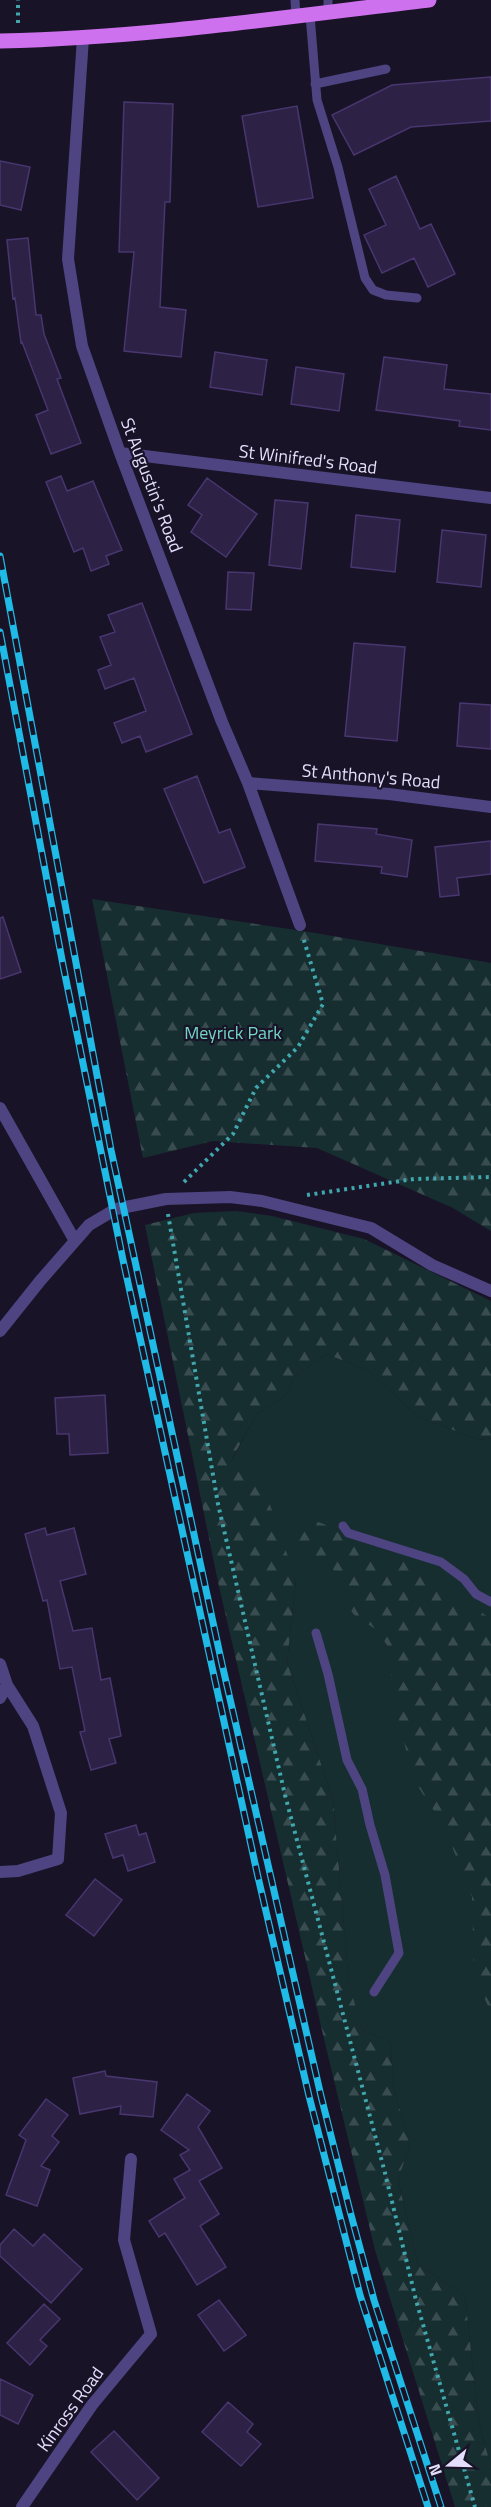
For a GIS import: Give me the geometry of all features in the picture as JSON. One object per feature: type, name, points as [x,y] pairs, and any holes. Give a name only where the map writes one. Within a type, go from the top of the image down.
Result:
[{"type":"main road","points":[[0,41],[155,33],[328,6],[429,0]]},
{"type":"street","name":"St Augustin's Road","points":[[83,38],[68,259],[82,346],[120,453],[222,722],[248,783],[300,925]]},
{"type":"street","name":"St Winifred's Road","points":[[120,453],[491,498]]},
{"type":"street","name":"St Anthony's Road","points":[[248,783],[388,794],[491,807]]},
{"type":"street","points":[[0,1108],[75,1241]]},
{"type":"street","points":[[0,1331],[89,1225],[116,1209],[166,1199],[230,1197],[262,1201],[371,1228],[432,1265],[491,1291]]},
{"type":"street","points":[[0,1664],[7,1684],[33,1726],[61,1813],[58,1859],[18,1871],[0,1872]]},
{"type":"street","points":[[0,1698],[7,1684]]},
{"type":"street","name":"Kinross Road","points":[[22,2507],[92,2405],[151,2334],[124,2240],[131,2159]]},
{"type":"lane","points":[[301,10],[317,100],[338,167],[365,279],[373,290],[386,295],[417,298]]},
{"type":"lane","points":[[315,84],[386,69]]},
{"type":"lane","points":[[343,1526],[348,1533],[441,1562],[464,1579],[477,1594],[491,1602]]},
{"type":"lane","points":[[316,1633],[328,1674],[347,1760],[362,1789],[385,1875],[399,1953],[374,1992]]},
{"type":"path","points":[[18,0],[18,41]]},
{"type":"path","points":[[300,925],[323,1004],[298,1047],[256,1088],[233,1134],[166,1199],[218,1504],[285,1795],[385,2173],[416,2300],[475,2507]]},
{"type":"path","points":[[297,1196],[414,1179],[491,1177]]},
{"type":"green space","name":"Meyrick Park","points":[[92,899],[491,963],[491,1231],[453,1208],[317,1148],[213,1141],[143,1158]]},
{"type":"green space","points":[[236,1211],[272,1216],[364,1239],[491,1301],[491,1438],[479,1440],[419,1417],[367,1370],[326,1354],[295,1376],[284,1397],[256,1415],[232,1459],[268,1499],[296,1580],[287,1662],[333,1800],[349,1984],[363,2031],[390,2041],[394,2090],[410,2144],[398,2180],[418,2264],[465,2296],[479,2424],[491,2466],[491,2507],[455,2507],[375,2250],[218,1582],[145,1225],[194,1213]]},
{"type":"green space","points":[[326,1354],[367,1370],[419,1417],[479,1440],[491,1438],[491,2466],[479,2424],[465,2296],[418,2264],[398,2180],[410,2144],[394,2090],[390,2041],[363,2031],[349,1985],[333,1800],[287,1662],[296,1580],[232,1460],[256,1415],[284,1397],[295,1376]]},
{"type":"green space","points":[[316,1521],[331,1527],[348,1541],[368,1551],[390,1559],[409,1562],[491,1619],[491,2013],[474,1974],[472,1897],[444,1826],[413,1779],[393,1696],[390,1650],[377,1630],[355,1616],[349,1608],[334,1570],[287,1534]]},
{"type":"building","points":[[491,77],[491,121],[411,127],[354,155],[332,115],[392,85]]},
{"type":"building","points":[[124,102],[173,104],[170,202],[165,202],[160,307],[186,310],[181,357],[124,351],[134,252],[119,252]]},
{"type":"building","points":[[297,106],[313,198],[258,207],[242,116]]},
{"type":"building","points":[[0,161],[30,167],[21,210],[0,205]]},
{"type":"building","points":[[396,176],[420,229],[431,224],[455,274],[428,287],[414,258],[382,273],[364,235],[386,225],[369,189]]},
{"type":"building","points":[[28,238],[36,315],[41,315],[44,334],[61,378],[57,379],[81,443],[51,454],[36,415],[48,410],[21,343],[15,298],[13,299],[7,240]]},
{"type":"building","points":[[215,352],[267,360],[262,395],[210,387]]},
{"type":"building","points":[[384,357],[447,365],[444,389],[491,394],[491,430],[459,426],[460,421],[376,410]]},
{"type":"building","points":[[296,367],[344,374],[339,411],[291,404]]},
{"type":"building","points":[[61,476],[67,491],[93,481],[122,550],[106,556],[109,564],[91,571],[83,548],[74,552],[46,482]]},
{"type":"building","points":[[207,478],[257,514],[226,557],[191,532],[202,515],[188,505]]},
{"type":"building","points":[[275,500],[308,503],[301,569],[269,565]]},
{"type":"building","points":[[356,515],[400,520],[395,572],[351,567]]},
{"type":"building","points":[[442,530],[486,535],[481,587],[437,582]]},
{"type":"building","points":[[228,572],[254,573],[251,610],[226,609]]},
{"type":"building","points":[[142,603],[192,734],[146,752],[140,736],[122,743],[114,723],[146,711],[134,678],[105,689],[98,670],[111,665],[100,637],[115,632],[108,615]]},
{"type":"building","points":[[354,643],[405,647],[397,741],[345,736]]},
{"type":"building","points":[[460,703],[491,705],[491,749],[457,746]]},
{"type":"building","points":[[197,776],[219,833],[230,829],[245,867],[204,883],[164,789]]},
{"type":"building","points":[[318,824],[377,829],[376,834],[412,840],[407,877],[381,873],[382,867],[315,861]]},
{"type":"building","points":[[491,841],[491,874],[457,878],[459,895],[440,897],[435,847]]},
{"type":"building","points":[[3,917],[21,972],[0,979],[0,918]]},
{"type":"building","points":[[105,1395],[108,1453],[70,1455],[69,1434],[57,1434],[55,1398]]},
{"type":"building","points":[[45,1528],[47,1535],[74,1528],[86,1574],[60,1581],[73,1631],[92,1628],[101,1680],[110,1678],[121,1736],[109,1739],[116,1763],[91,1770],[80,1732],[85,1731],[72,1667],[60,1669],[47,1600],[43,1601],[25,1534]]},
{"type":"building","points":[[136,1825],[139,1835],[146,1833],[155,1862],[128,1871],[123,1855],[113,1858],[105,1834]]},
{"type":"building","points":[[95,1879],[122,1900],[94,1936],[66,1915]]},
{"type":"building","points":[[105,2071],[106,2076],[157,2082],[153,2117],[120,2114],[121,2106],[80,2114],[73,2078]]},
{"type":"building","points":[[187,2094],[210,2111],[198,2127],[222,2168],[199,2181],[219,2214],[200,2226],[226,2267],[197,2285],[165,2233],[159,2237],[149,2221],[185,2198],[174,2179],[190,2170],[180,2155],[189,2150],[161,2130]]},
{"type":"building","points":[[46,2099],[68,2115],[52,2136],[59,2142],[41,2166],[50,2170],[37,2206],[6,2195],[26,2140],[19,2135]]},
{"type":"building","points":[[14,2229],[33,2246],[44,2234],[82,2269],[51,2303],[0,2256],[0,2245]]},
{"type":"building","points":[[219,2300],[246,2335],[224,2351],[198,2315]]},
{"type":"building","points":[[44,2304],[60,2319],[40,2340],[47,2346],[30,2365],[7,2343]]},
{"type":"building","points":[[0,2379],[33,2395],[18,2424],[0,2415]]},
{"type":"building","points":[[228,2402],[253,2424],[247,2432],[261,2444],[241,2466],[202,2432]]},
{"type":"building","points":[[114,2431],[159,2478],[137,2500],[91,2452]]},
{"type":"railway","points":[[0,556],[111,1150],[222,1664],[321,2096],[350,2211],[374,2300],[441,2507]]},
{"type":"railway","points":[[0,632],[63,965],[123,1260],[258,1877],[309,2096],[360,2295],[428,2507]]}]
